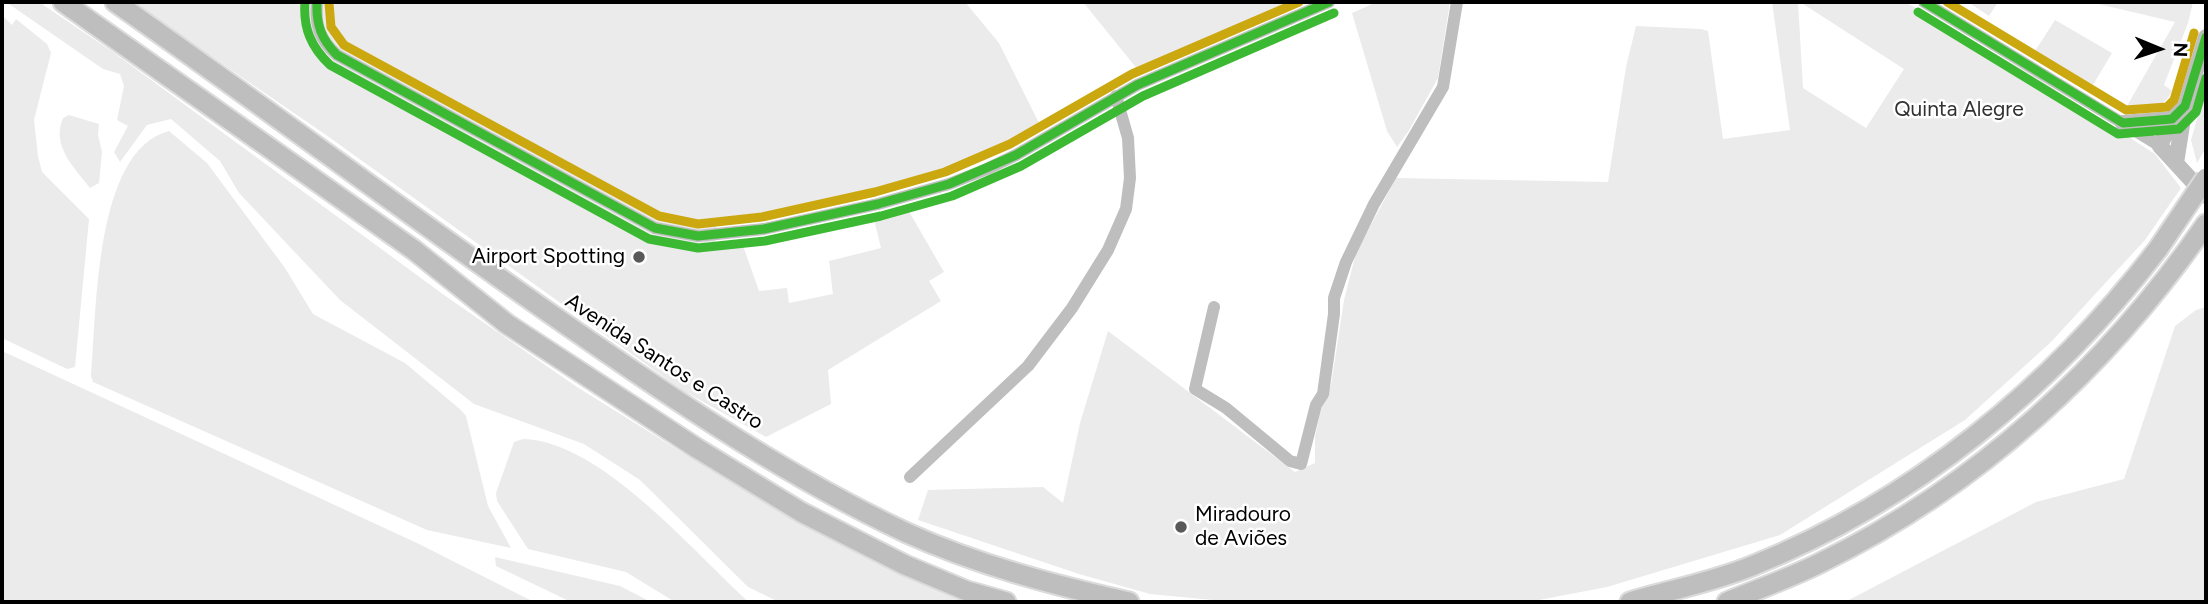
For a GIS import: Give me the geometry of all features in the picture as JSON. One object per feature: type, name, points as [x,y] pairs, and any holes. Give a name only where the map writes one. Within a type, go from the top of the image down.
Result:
[{"type":"main road","points":[[63,2],[414,250],[507,324],[698,449],[801,512],[905,565],[967,591],[1006,602]]},
{"type":"main road","name":"Avenida Santos e Castro","points":[[115,2],[478,264],[700,417],[834,495],[907,533],[985,564],[1129,602]]},
{"type":"main road","points":[[1630,602],[1751,567],[1807,541],[1903,487],[1963,446],[2002,415],[2083,338],[2158,249],[2206,178]]},
{"type":"main road","points":[[1727,602],[1818,564],[1884,528],[1947,488],[2029,425],[2064,394],[2109,347],[2178,264],[2206,224]]},
{"type":"street","points":[[317,2],[318,33],[337,55],[655,228],[698,236],[764,229],[878,204],[962,179],[1016,155],[1116,96],[1329,2]]},
{"type":"street","points":[[1214,307],[1195,389],[1226,408],[1281,454],[1301,464],[1310,424],[1323,394],[1334,298],[1342,274],[1374,204],[1443,87],[1457,2]]},
{"type":"street","points":[[1924,2],[2160,146],[2206,196]]},
{"type":"street","points":[[2176,163],[2185,106],[2206,37]]},
{"type":"street","points":[[910,477],[1028,366],[1072,308],[1108,250],[1126,208],[1130,177],[1128,138],[1116,96]]},
{"type":"street","points":[[2160,146],[2172,119],[2185,106]]},
{"type":"street","points":[[2123,123],[2172,119]]},
{"type":"green space","points":[[6,2],[39,2],[113,52],[444,295],[577,387],[712,471],[825,529],[995,602],[779,602],[748,587],[640,480],[584,444],[474,404],[340,300],[239,193],[220,161],[171,119],[147,125],[120,162],[114,152],[128,126],[117,120],[124,86],[120,74],[103,69]]},
{"type":"green space","points":[[132,2],[965,2],[999,43],[1040,125],[960,171],[885,192],[763,219],[717,224],[715,248],[742,243],[759,291],[787,288],[789,303],[833,294],[829,261],[881,248],[873,215],[907,208],[944,272],[929,281],[941,301],[828,370],[831,404],[766,437],[682,390],[326,135]]},
{"type":"green space","points":[[1083,2],[1285,2],[1288,9],[1138,70]]},
{"type":"green space","points":[[1377,2],[1450,2],[1438,78],[1397,147],[1387,131],[1352,13]]},
{"type":"green space","name":"Quinta Alegre","points":[[1772,2],[1798,2],[1803,88],[1866,128],[1904,69],[1800,2],[1905,2],[2036,77],[2155,154],[2181,188],[2145,240],[2051,342],[1965,420],[1780,535],[1607,587],[1528,602],[1234,602],[1150,594],[1079,574],[918,520],[928,490],[1043,487],[1063,503],[1080,423],[1108,331],[1295,472],[1315,463],[1315,437],[1321,410],[1331,385],[1344,300],[1356,253],[1396,178],[1608,182],[1626,67],[1636,26],[1708,31],[1723,139],[1790,130]]},
{"type":"green space","points":[[1968,2],[1998,2],[1989,16]]},
{"type":"green space","points":[[2090,2],[2193,2],[2188,23],[2164,85],[2172,91],[2163,103],[2153,108],[2127,106],[2175,22]]},
{"type":"green space","points":[[2,15],[12,25],[16,19],[47,44],[51,53],[34,120],[38,156],[42,172],[89,219],[75,367],[67,369],[2,338]]},
{"type":"green space","points":[[2055,20],[2112,53],[2093,85],[2035,51]]},
{"type":"green space","points":[[2206,87],[2206,148],[2197,163],[2191,140]]},
{"type":"green space","points":[[69,115],[99,124],[98,135],[102,152],[99,183],[90,188],[71,164],[62,147],[60,128],[63,118]]},
{"type":"green space","points":[[169,131],[207,163],[285,268],[313,314],[405,363],[466,416],[488,506],[511,548],[427,530],[93,382],[91,376],[99,276],[104,237],[113,200],[126,168],[144,144]]},
{"type":"green space","points":[[2206,307],[2206,602],[1845,602],[2036,502],[2124,479],[2175,326],[2196,310]]},
{"type":"green space","points":[[2,351],[419,544],[534,602],[2,600]]},
{"type":"green space","points":[[523,439],[553,445],[583,458],[614,478],[673,529],[749,602],[675,602],[626,572],[528,549],[497,501],[496,493],[514,442]]},
{"type":"green space","points":[[495,557],[620,586],[651,602],[571,602],[496,566]]},
{"type":"transit line","points":[[305,2],[307,29],[318,51],[330,65],[649,239],[698,248],[765,241],[881,216],[952,196],[1021,166],[1143,96],[1334,13]]},
{"type":"transit line","points":[[317,2],[321,31],[337,55],[655,228],[698,236],[764,229],[878,204],[949,184],[1016,155],[1137,85],[1329,2]]},
{"type":"transit line","points":[[329,3],[331,27],[344,45],[659,216],[698,224],[762,217],[875,192],[945,172],[1010,144],[1132,74],[1299,2]]},
{"type":"transit line","points":[[1924,2],[2123,123],[2172,119],[2185,106],[2206,37]]},
{"type":"transit line","points":[[1947,2],[2126,110],[2167,107],[2174,100],[2194,33]]},
{"type":"transit line","points":[[1918,12],[2118,134],[2179,129],[2196,112],[2206,78]]},
{"type":"place","name":"Airport Spotting","points":[[639,257]]},
{"type":"place","name":"Miradouro de Aviões","points":[[1181,527]]}]
